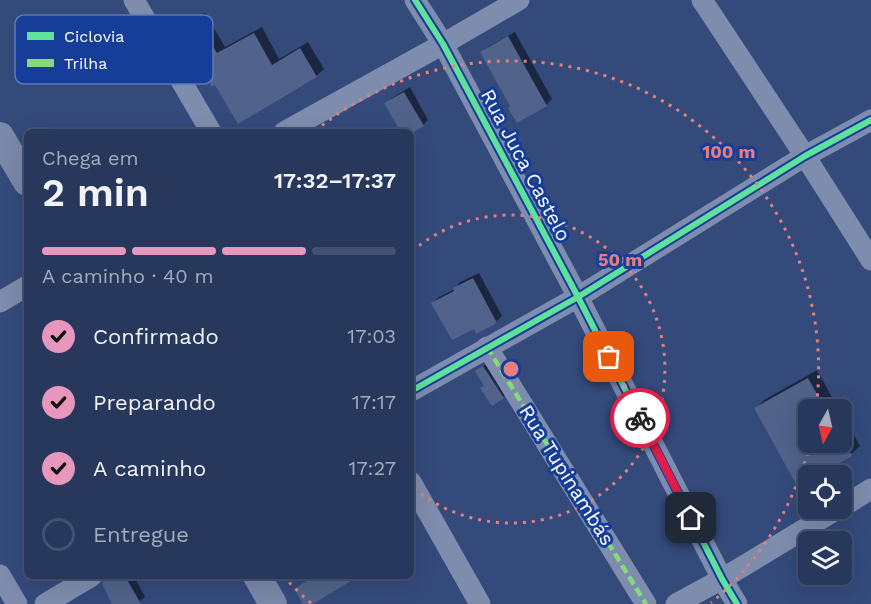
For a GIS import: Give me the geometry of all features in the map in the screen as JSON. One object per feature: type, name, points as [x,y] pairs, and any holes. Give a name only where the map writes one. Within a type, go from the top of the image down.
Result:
[{"type":"main road","points":[[0,136],[24,177]]},
{"type":"main road","points":[[259,579],[273,604]]},
{"type":"street","points":[[134,0],[143,15]]},
{"type":"street","name":"Rua Juca Castelo","points":[[415,0],[443,44],[578,297],[722,579],[737,604]]},
{"type":"street","points":[[289,129],[519,0]]},
{"type":"street","points":[[702,0],[871,261]]},
{"type":"street","points":[[183,84],[209,129]]},
{"type":"street","points":[[414,389],[578,297],[805,156],[871,120]]},
{"type":"street","points":[[0,302],[24,288]]},
{"type":"street","name":"Rua Tupinambás","points":[[487,347],[646,604]]},
{"type":"street","points":[[414,487],[480,604]]},
{"type":"street","points":[[852,501],[871,489]]},
{"type":"street","points":[[676,604],[822,519]]},
{"type":"street","points":[[0,575],[17,604]]},
{"type":"street","points":[[45,604],[87,579]]},
{"type":"building","points":[[254,33],[272,65],[300,48],[317,77],[238,124],[215,85],[212,87],[213,46],[217,53]]},
{"type":"building","points":[[508,36],[547,106],[517,123],[480,52]]},
{"type":"building","points":[[404,92],[424,126],[414,132],[414,129],[399,129],[384,103]]},
{"type":"building","points":[[473,278],[497,323],[476,334],[474,329],[452,340],[431,303]]},
{"type":"building","points":[[483,366],[504,398],[492,406],[480,388],[484,386],[475,371]]},
{"type":"building","points":[[808,378],[820,399],[798,399],[798,453],[850,453],[852,456],[836,465],[798,465],[797,486],[754,408]]},
{"type":"building","points":[[104,579],[127,579],[141,604],[112,604],[102,584]]},
{"type":"building","points":[[310,579],[354,579],[313,604],[303,604],[294,589]]},
{"type":"marked path","points":[[487,347],[646,604]]},
{"type":"cycle path","points":[[415,0],[443,44],[578,297],[722,579],[737,604]]},
{"type":"cycle path","points":[[414,389],[578,297],[805,156],[871,120]]},
{"type":"way so far","points":[[609,357],[640,418]]},
{"type":"route","points":[[640,418],[691,518]]}]
